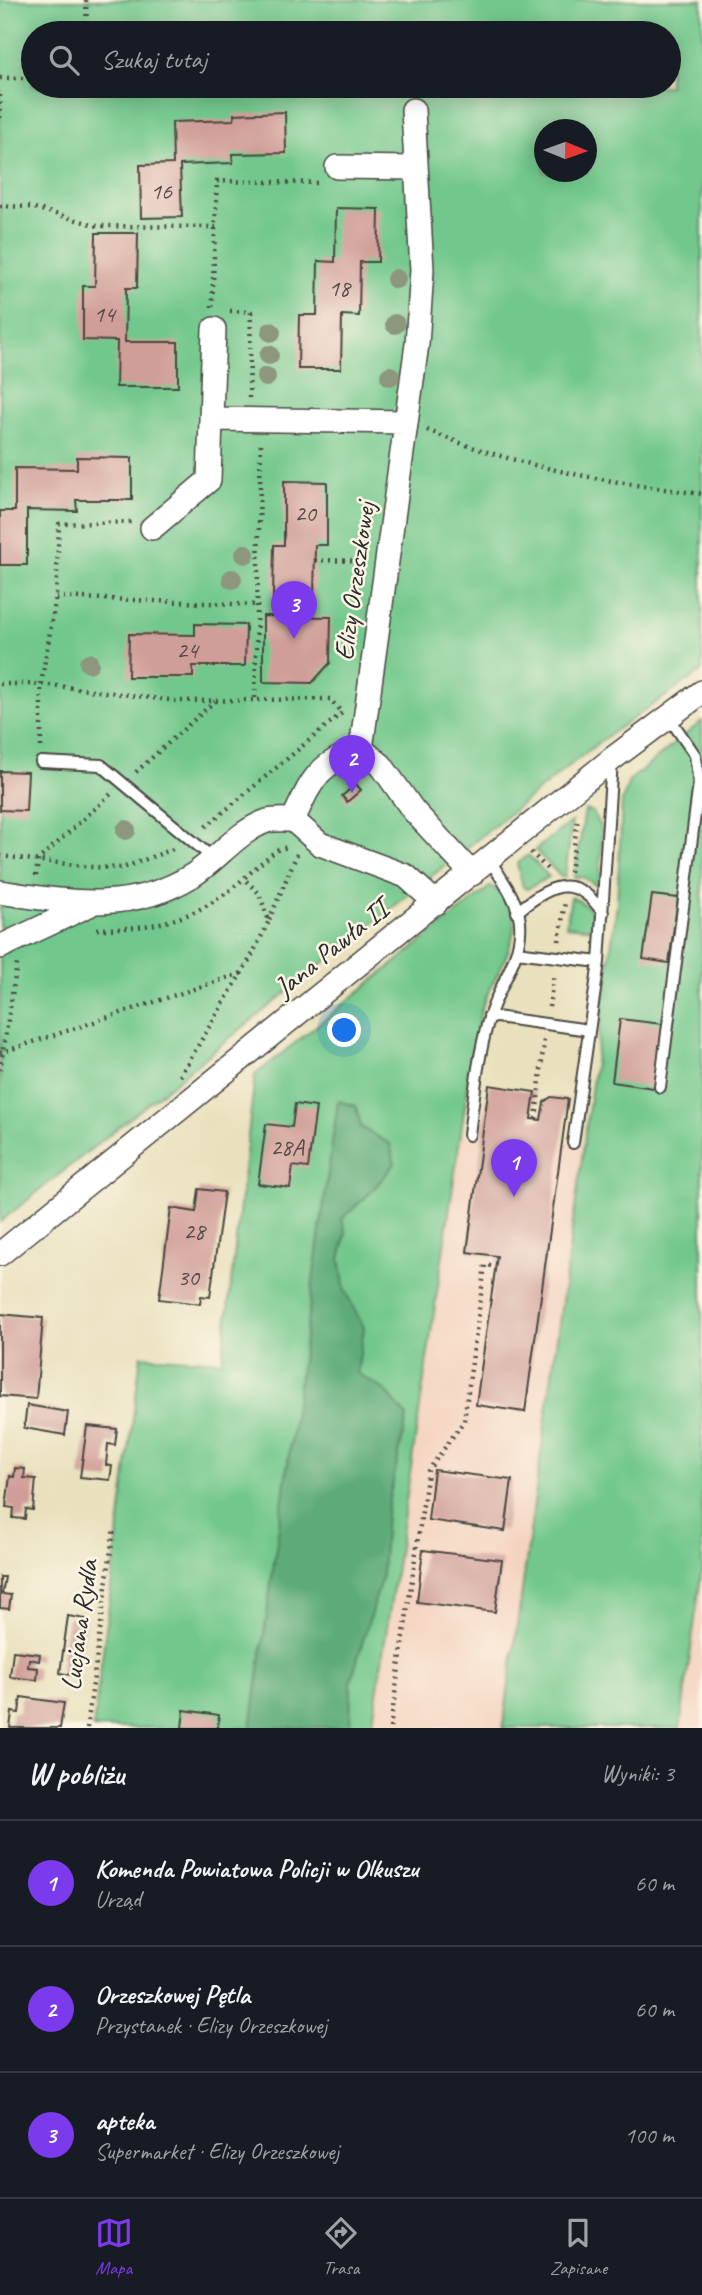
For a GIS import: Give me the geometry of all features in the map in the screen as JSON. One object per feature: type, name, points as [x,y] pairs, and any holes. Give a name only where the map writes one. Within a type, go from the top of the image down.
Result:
[{"type":"street","name":"Elizy Orzeszkowej","points":[[360,749],[406,422],[422,270],[413,110]]},
{"type":"street","points":[[335,175],[415,168]]},
{"type":"street","points":[[152,528],[209,480],[213,320]]},
{"type":"street","points":[[211,419],[406,422]]},
{"type":"street","name":"Jana Pawła II","points":[[0,1254],[612,759],[702,692]]},
{"type":"street","points":[[293,820],[313,776],[335,758],[360,749],[381,765],[413,810],[481,867]]},
{"type":"street","points":[[0,892],[90,904],[150,896],[192,875],[243,835],[268,821],[293,820],[320,844],[406,876],[436,903]]},
{"type":"street","points":[[0,947],[90,904]]},
{"type":"lane","points":[[660,1087],[699,783],[695,755],[668,716]]},
{"type":"lane","points":[[573,1143],[599,962],[612,759]]},
{"type":"lane","points":[[41,762],[101,765],[214,859]]},
{"type":"lane","points":[[469,1135],[481,1046],[489,1016],[516,952],[520,920],[517,912],[481,867]]},
{"type":"lane","points":[[517,912],[547,892],[568,887],[590,895],[603,913]]},
{"type":"lane","points":[[516,952],[599,962]]},
{"type":"lane","points":[[489,1016],[589,1030]]},
{"type":"path","points":[[86,0],[86,21]]},
{"type":"path","points":[[0,78],[21,78]]},
{"type":"path","points":[[0,95],[0,122]]},
{"type":"path","points":[[213,320],[217,181],[335,175]]},
{"type":"path","points":[[0,206],[31,207],[97,226],[215,227]]},
{"type":"path","points":[[406,422],[467,447],[554,472],[702,494]]},
{"type":"path","points":[[255,699],[261,435]]},
{"type":"path","points":[[40,721],[41,684],[56,597],[59,524]]},
{"type":"path","points":[[315,560],[366,561]]},
{"type":"path","points":[[56,597],[257,605]]},
{"type":"path","points":[[0,684],[41,684],[177,701],[330,699],[342,713],[190,839],[148,860],[123,868],[0,856]]},
{"type":"path","points":[[92,929],[148,927],[188,916],[223,895],[277,850],[289,847],[310,855]]},
{"type":"path","points":[[176,1083],[242,973],[269,921],[298,850]]},
{"type":"path","points":[[243,878],[258,893],[269,921]]},
{"type":"path","points":[[0,1070],[11,990],[23,936]]},
{"type":"path","points":[[2,1052],[242,973]]},
{"type":"path","points":[[536,1119],[540,1091]]},
{"type":"path","points":[[390,1728],[428,1471],[464,1421],[485,1265],[495,1266]]},
{"type":"path","name":"Lucjana Rydla","points":[[87,1728],[114,1527]]},
{"type":"shaded area","points":[[489,1085],[535,1092],[532,1119],[541,1120],[544,1102],[551,1097],[562,1142],[584,1144],[503,1728],[372,1728],[458,1134],[482,1136]]},
{"type":"shaded area","points":[[702,1569],[702,1728],[680,1728]]},
{"type":"green space","points":[[0,0],[702,0],[702,671],[599,742],[0,1222]]},
{"type":"green space","points":[[702,721],[702,1568],[680,1728],[503,1728],[617,904],[622,801],[629,781]]},
{"type":"green space","points":[[585,810],[593,812],[602,830],[600,883],[596,885],[582,877],[574,877]]},
{"type":"green space","points":[[572,821],[565,877],[561,877],[535,850]]},
{"type":"green space","points":[[528,855],[549,877],[527,889],[523,887],[517,864]]},
{"type":"green space","points":[[491,886],[505,898],[513,912],[514,927],[505,958],[482,1007],[474,1045],[372,1728],[93,1728],[141,1356],[222,1361],[255,1075]]},
{"type":"green space","points":[[571,897],[592,913],[595,929],[566,926]]},
{"type":"green space","points":[[338,1101],[356,1106],[361,1127],[390,1144],[395,1164],[371,1192],[342,1219],[346,1233],[340,1259],[345,1291],[364,1328],[357,1373],[386,1391],[407,1417],[386,1513],[382,1576],[351,1681],[350,1728],[251,1728]]},
{"type":"building","points":[[285,112],[286,153],[232,154],[233,163],[180,165],[182,217],[141,218],[140,165],[173,164],[172,122],[234,120],[234,114]]},
{"type":"building","points":[[336,208],[379,209],[378,262],[360,262],[359,316],[342,315],[341,369],[298,369],[299,315],[317,315],[318,261],[335,262]]},
{"type":"building","points":[[96,233],[138,233],[137,288],[126,288],[125,342],[178,342],[178,387],[116,387],[117,341],[83,340],[83,286],[95,286]]},
{"type":"building","points":[[77,457],[132,458],[132,500],[76,500],[77,511],[27,510],[27,565],[0,565],[0,511],[15,511],[15,468],[77,469]]},
{"type":"building","points":[[284,481],[327,482],[327,545],[315,545],[314,600],[273,599],[274,545],[284,545]]},
{"type":"building","points":[[263,616],[331,617],[330,663],[312,683],[263,682]]},
{"type":"building","points":[[195,624],[246,625],[245,666],[193,666],[193,677],[128,677],[129,634],[195,635]]},
{"type":"building","points":[[0,771],[28,772],[26,811],[0,810]]},
{"type":"building","points":[[356,784],[361,790],[347,802],[342,796]]},
{"type":"building","points":[[652,895],[678,898],[669,963],[643,959]]},
{"type":"building","points":[[620,1019],[663,1024],[654,1088],[612,1082]]},
{"type":"building","points":[[489,1085],[535,1092],[531,1119],[541,1120],[544,1102],[551,1097],[568,1099],[525,1412],[476,1405],[497,1256],[467,1252]]},
{"type":"building","points":[[295,1104],[316,1107],[308,1168],[293,1166],[290,1188],[258,1184],[266,1124],[292,1127]]},
{"type":"building","points":[[199,1189],[224,1192],[210,1297],[201,1296],[200,1304],[159,1299],[171,1208],[196,1212]]},
{"type":"building","points":[[0,1314],[43,1318],[36,1399],[0,1396]]},
{"type":"building","points":[[27,1405],[68,1412],[65,1435],[24,1428]]},
{"type":"building","points":[[87,1426],[117,1429],[115,1445],[108,1444],[106,1465],[112,1466],[110,1480],[80,1477]]},
{"type":"building","points":[[15,1468],[25,1469],[24,1478],[36,1479],[33,1510],[26,1509],[25,1519],[13,1518],[14,1508],[6,1507],[10,1476],[14,1477]]},
{"type":"building","points":[[434,1470],[512,1480],[505,1531],[428,1520]]},
{"type":"building","points":[[423,1550],[502,1560],[495,1612],[417,1602]]},
{"type":"building","points":[[0,1577],[5,1577],[2,1594],[11,1595],[9,1609],[0,1608]]},
{"type":"building","points":[[68,1616],[86,1619],[77,1676],[60,1673]]},
{"type":"building","points":[[13,1651],[40,1654],[39,1661],[29,1659],[28,1667],[38,1668],[37,1680],[10,1677]]},
{"type":"building","points":[[21,1697],[64,1703],[60,1728],[10,1728],[12,1712],[19,1713]]},
{"type":"building","points":[[184,1710],[219,1715],[218,1728],[182,1728]]},
{"type":"place","name":"apteka","points":[[294,639]]},
{"type":"place","name":"Orzeszkowej Pętla","points":[[352,793]]},
{"type":"place","name":"Komenda Powiatowa Policji w Olkuszu","points":[[514,1197]]}]
